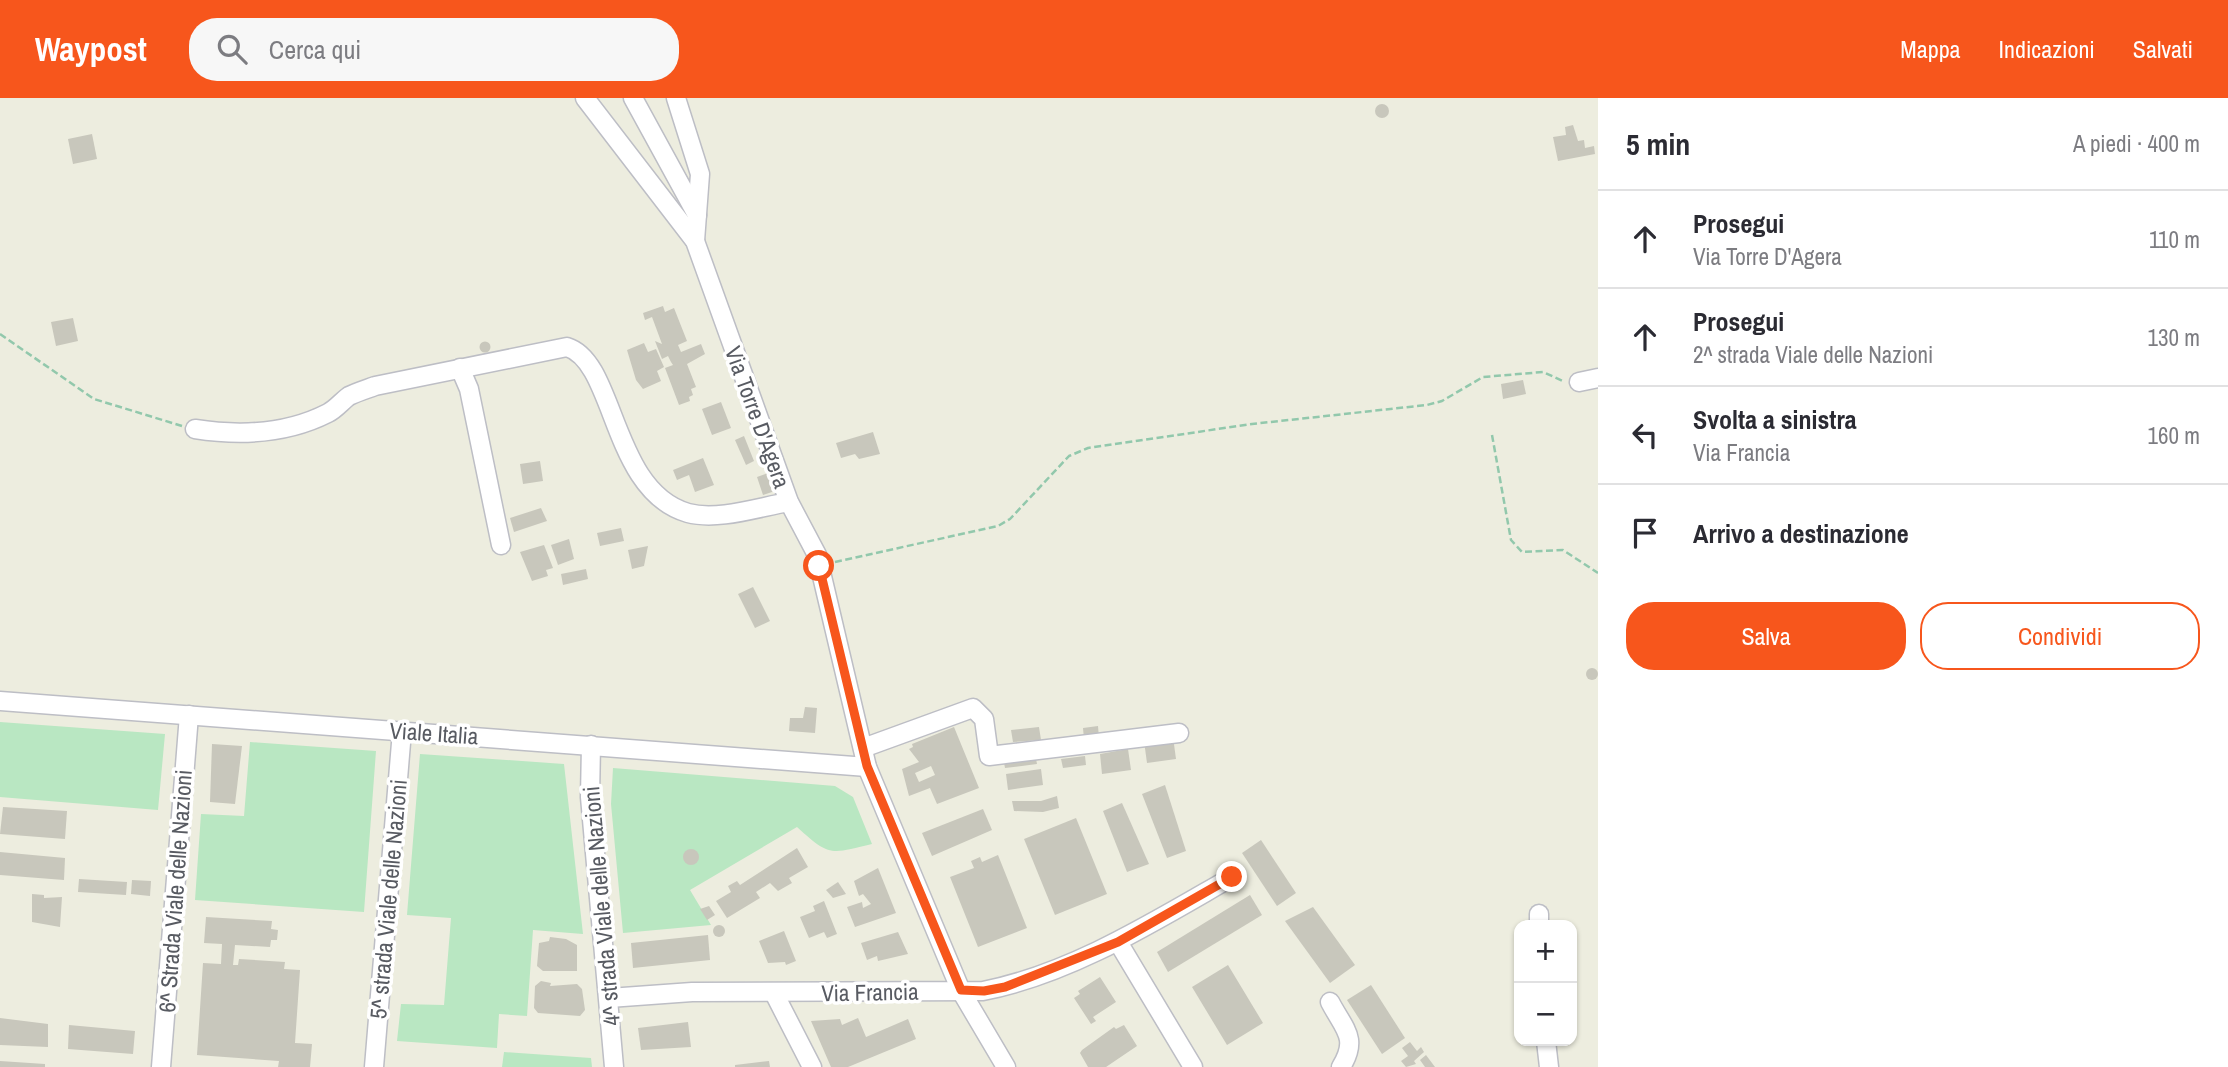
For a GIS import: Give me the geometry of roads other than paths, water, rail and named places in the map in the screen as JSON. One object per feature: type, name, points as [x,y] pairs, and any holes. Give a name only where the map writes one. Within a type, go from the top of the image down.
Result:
[{"type":"street","name":"Via Torre D'Agera","points":[[586,98],[695,241],[789,502],[819,566],[867,766],[961,990],[1006,1067]]},
{"type":"street","points":[[633,98],[697,215]]},
{"type":"street","points":[[676,98],[701,174],[695,241]]},
{"type":"street","points":[[195,429],[218,433],[262,432],[301,425],[331,411],[351,396],[375,386],[567,347],[580,351],[591,366],[630,459],[646,483],[664,500],[689,513],[717,514],[789,502]]},
{"type":"street","points":[[460,368],[469,388],[501,545]]},
{"type":"street","points":[[1579,382],[1598,378]]},
{"type":"street","name":"Viale Italia","points":[[0,701],[867,766]]},
{"type":"street","points":[[863,748],[973,708],[984,719],[989,756],[1179,733]]},
{"type":"street","name":"6^ Strada Viale delle Nazioni","points":[[161,1067],[189,715]]},
{"type":"street","name":"5^ strada Viale delle Nazioni","points":[[374,1067],[402,731]]},
{"type":"street","name":"4^ strada Viale delle Nazioni","points":[[591,745],[590,797],[614,1067]]},
{"type":"street","name":"Via Francia","points":[[608,998],[692,992],[984,991],[1005,987],[1118,942],[1232,877]]},
{"type":"street","points":[[1118,942],[1192,1067]]},
{"type":"street","points":[[774,993],[812,1067]]},
{"type":"street","points":[[1330,1002],[1350,1039],[1351,1052],[1341,1067]]},
{"type":"street","points":[[1547,1046],[1549,1067]]}]
